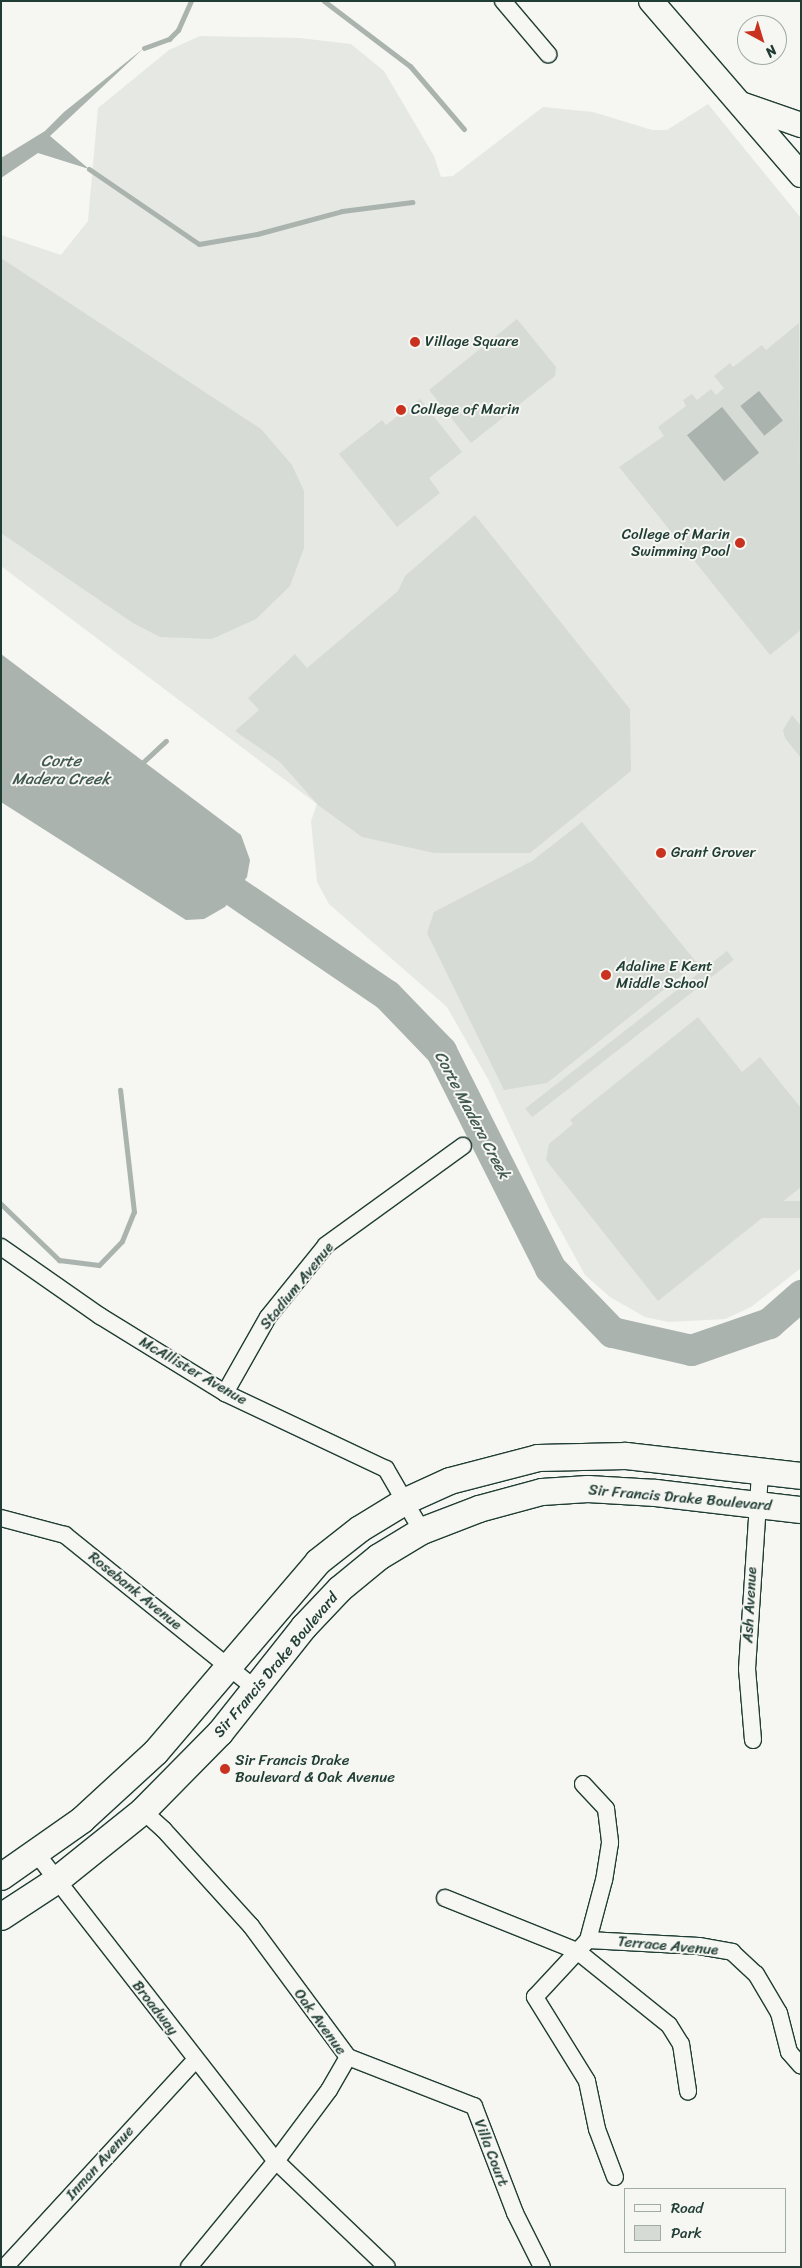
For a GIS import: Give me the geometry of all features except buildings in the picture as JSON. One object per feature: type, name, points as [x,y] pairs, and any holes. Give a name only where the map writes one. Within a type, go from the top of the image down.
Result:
[{"type":"main road","points":[[651,1],[801,175]]},
{"type":"main road","points":[[741,104],[801,126]]},
{"type":"main road","points":[[1,1877],[82,1820],[138,1770],[194,1711],[278,1605],[318,1562],[360,1529],[406,1501],[450,1481],[538,1458],[626,1456],[801,1476]]},
{"type":"main road","name":"Sir Francis Drake Boulevard","points":[[1,1917],[56,1881],[143,1812],[190,1765],[256,1689],[304,1627],[340,1589],[379,1557],[422,1531],[479,1509],[542,1492],[623,1490],[801,1510]]},
{"type":"street","points":[[503,1],[548,54]]},
{"type":"street","name":"Stadium Avenue","points":[[225,1393],[268,1317],[326,1245],[463,1146]]},
{"type":"street","name":"McAllister Avenue","points":[[1,1247],[100,1316],[225,1393],[375,1463],[392,1476],[422,1531]]},
{"type":"street","name":"Ash Avenue","points":[[753,1740],[747,1669],[756,1505],[760,1471]]},
{"type":"street","name":"Rosebank Avenue","points":[[1,1518],[66,1536],[256,1689]]},
{"type":"street","points":[[583,1784],[606,1809],[610,1843],[604,1880],[582,1945],[535,1997],[587,2081],[597,2129],[615,2177]]},
{"type":"street","name":"Oak Avenue","points":[[143,1812],[164,1830],[251,1926],[348,2057],[329,2090],[276,2162],[189,2267]]},
{"type":"street","name":"Broadway","points":[[36,1854],[276,2162],[387,2267]]},
{"type":"street","name":"Terrace Avenue","points":[[445,1898],[582,1945],[699,1946],[732,1952],[756,1974],[779,2013],[789,2052],[801,2066]]},
{"type":"street","name":"Terrace Avenue","points":[[582,1945],[669,2024],[681,2044],[688,2091]]},
{"type":"street","name":"Villa Court","points":[[348,2057],[474,2106],[515,2213],[542,2267]]},
{"type":"street","name":"Inman Avenue","points":[[5,2267],[196,2059]]},
{"type":"shaded area","name":"College of Marin","points":[[200,36],[299,38],[351,44],[384,71],[434,156],[441,177],[453,176],[543,107],[593,112],[652,130],[667,130],[708,104],[801,218],[801,1268],[751,1307],[725,1319],[668,1322],[645,1317],[610,1297],[585,1275],[550,1211],[488,1079],[447,1007],[329,904],[317,882],[311,821],[317,804],[1,566],[1,235],[61,255],[88,221],[98,108],[169,50]]},
{"type":"green space","points":[[1,258],[261,429],[292,465],[304,491],[304,548],[290,586],[256,619],[212,639],[160,637],[133,623],[1,533]]},
{"type":"green space","points":[[517,319],[556,367],[555,376],[471,443],[429,390]]},
{"type":"green space","name":"College of Marin Swimming Pool","points":[[799,323],[801,630],[770,655],[619,467],[664,436],[658,427],[686,406],[683,400],[692,394],[697,400],[711,389],[716,395],[724,388],[714,376],[730,363],[733,367],[762,345],[766,350]]},
{"type":"green space","points":[[420,399],[462,452],[429,478],[440,493],[397,527],[339,454],[382,420],[386,425]]},
{"type":"green space","points":[[475,515],[630,709],[631,771],[530,853],[434,853],[362,837],[318,805],[280,762],[235,731],[259,710],[248,698],[295,654],[307,668],[398,591],[405,576]]},
{"type":"green space","points":[[792,715],[801,726],[801,758],[785,738],[783,730]]},
{"type":"green space","points":[[582,822],[697,963],[547,1083],[504,1090],[427,933],[434,912],[532,861]]},
{"type":"green space","points":[[727,951],[734,960],[532,1117],[525,1109]]},
{"type":"green space","points":[[698,1017],[742,1072],[760,1057],[801,1108],[801,1187],[658,1301],[546,1160],[549,1144],[573,1124],[570,1120]]},
{"type":"green space","points":[[635,1201],[801,1201],[801,1218],[635,1218]]},
{"type":"water","points":[[144,48],[50,136],[89,169],[38,153],[1,178],[1,158],[45,131],[64,112]]},
{"type":"water","points":[[759,391],[783,421],[764,436],[740,406]]},
{"type":"water","points":[[722,407],[759,453],[724,481],[687,435]]},
{"type":"water","name":"Corte Madera Creek","points":[[1,654],[241,835],[250,860],[247,877],[225,907],[204,919],[186,920],[1,802]]},
{"type":"waterway","points":[[144,48],[169,39],[178,30],[191,1]]},
{"type":"waterway","points":[[324,1],[410,66],[464,129]]},
{"type":"waterway","points":[[89,169],[199,244],[257,234],[342,211],[412,202]]},
{"type":"waterway","points":[[141,764],[166,741]]},
{"type":"waterway","name":"Corte Madera Creek","points":[[200,868],[387,995],[441,1051],[550,1268],[612,1332],[691,1350],[769,1323],[801,1295]]},
{"type":"waterway","points":[[1,1204],[59,1260],[99,1265],[122,1241],[134,1212],[120,1090]]},
{"type":"place","name":"Village Square","points":[[415,342]]},
{"type":"place","name":"College of Marin","points":[[401,410]]},
{"type":"place","name":"College of Marin Swimming Pool","points":[[740,543]]},
{"type":"place","name":"Grant Grover","points":[[661,853]]},
{"type":"place","name":"Adaline E Kent Middle School","points":[[606,975]]},
{"type":"place","name":"Sir Francis Drake Boulevard & Oak Avenue","points":[[225,1769]]}]
